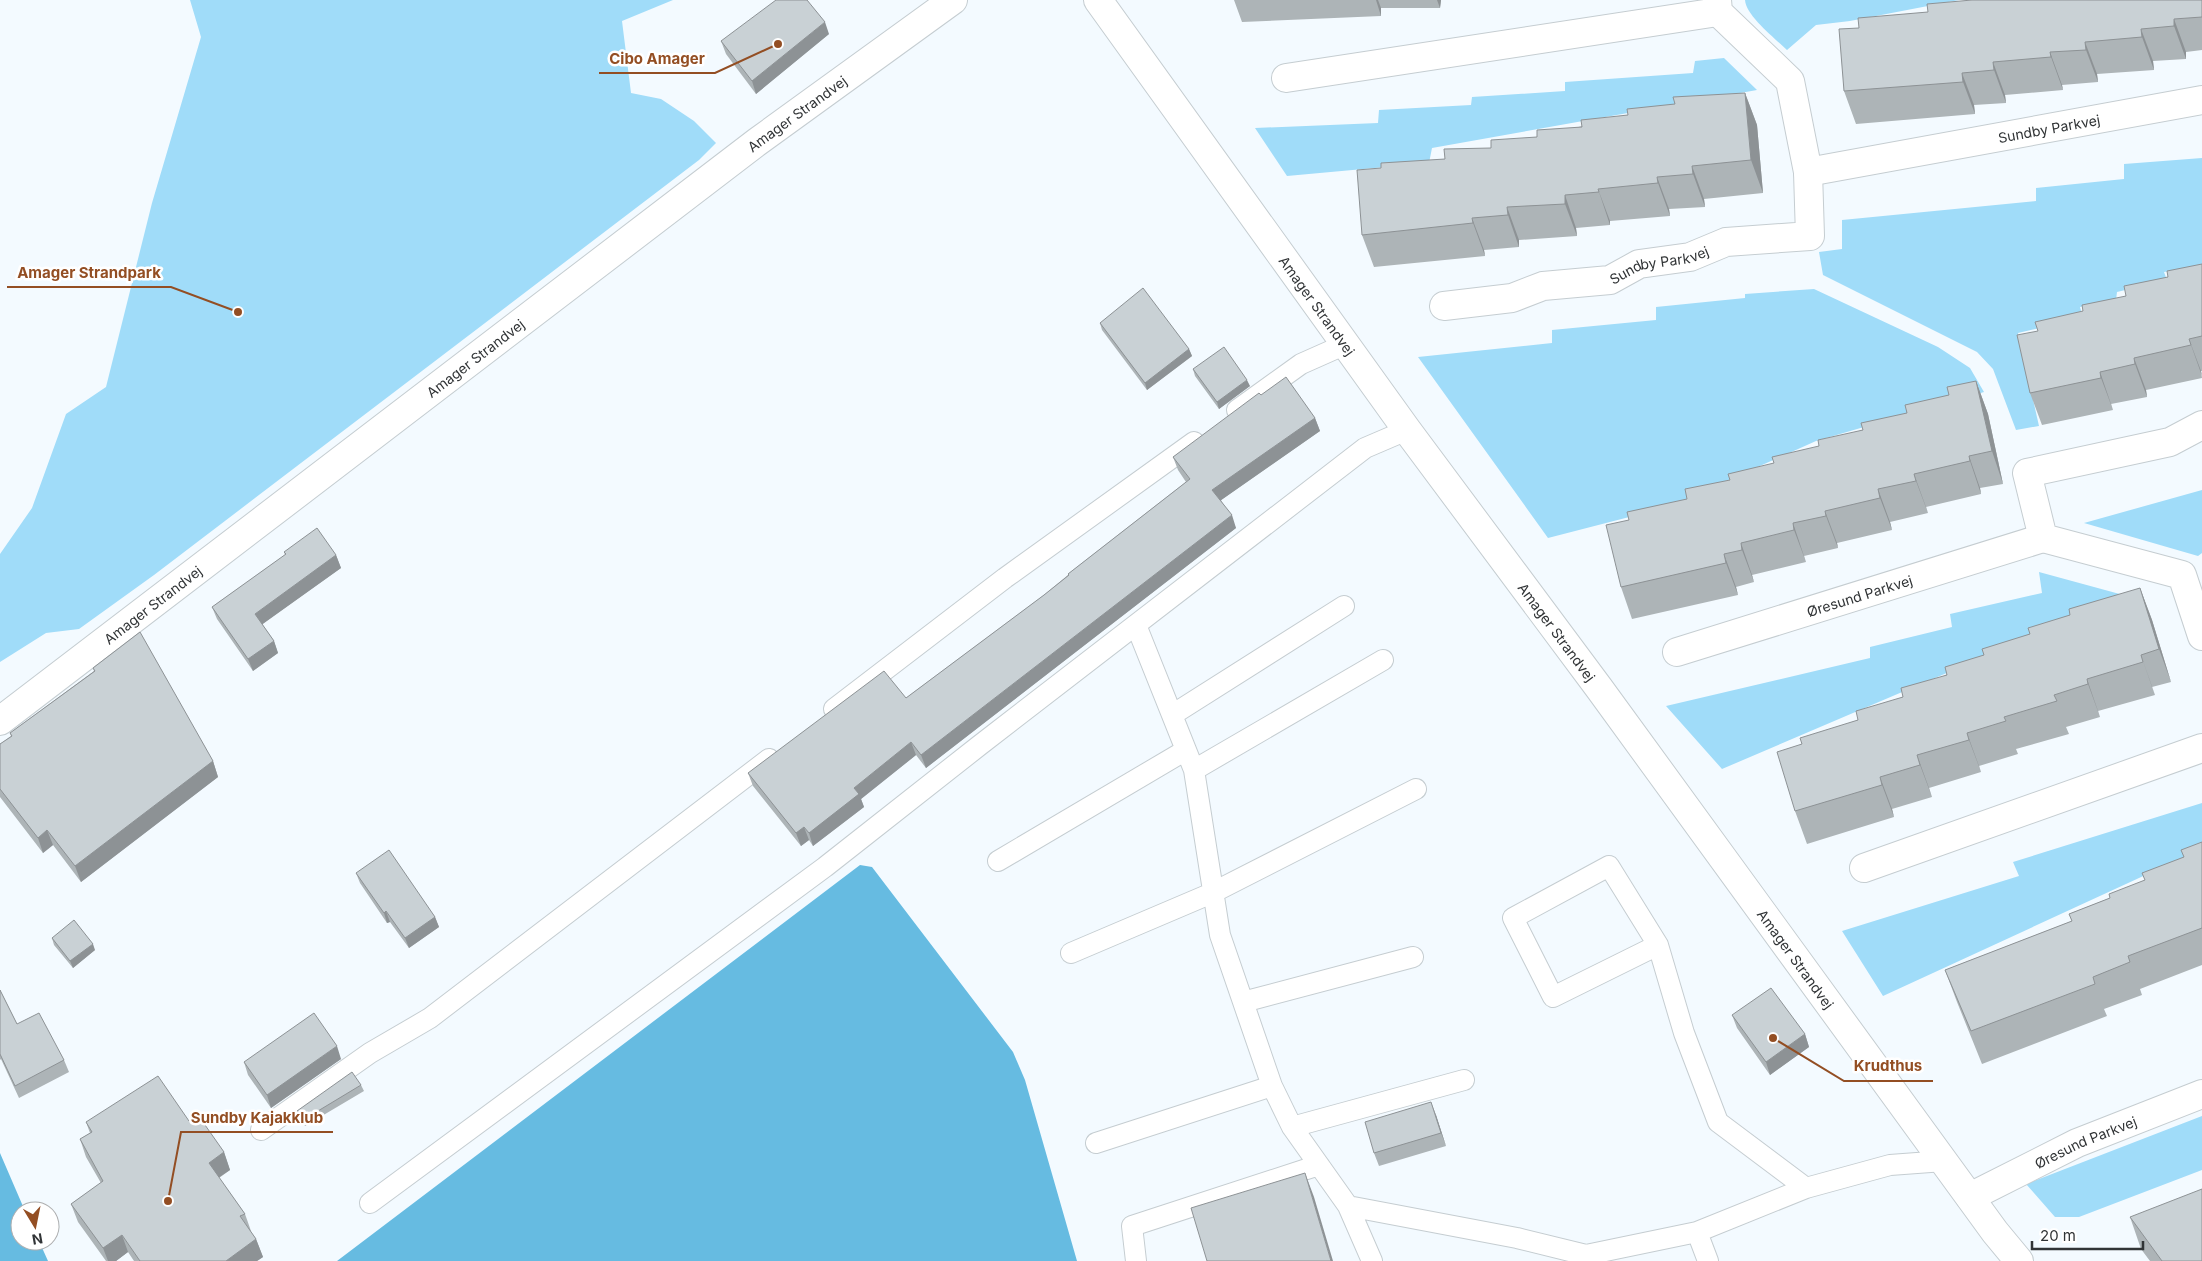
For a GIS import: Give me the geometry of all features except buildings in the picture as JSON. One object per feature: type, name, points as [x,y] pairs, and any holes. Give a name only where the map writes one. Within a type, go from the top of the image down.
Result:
[{"type":"street","name":"Amager Strandvej","points":[[0,721],[757,142],[953,0]]},
{"type":"street","name":"Amager Strandvej","points":[[1098,0],[1407,430],[1599,688],[1970,1197],[2019,1261]]},
{"type":"street","name":"Sundby Parkvej","points":[[1286,78],[1717,6],[1790,81],[1808,172],[1810,236],[1726,242],[1690,257],[1639,264],[1610,280],[1543,286],[1512,298],[1444,306]]},
{"type":"street","name":"Sundby Parkvej","points":[[1808,172],[2202,100]]},
{"type":"street","points":[[2202,426],[2170,442],[2026,473],[2043,538],[2182,575],[2202,636]]},
{"type":"street","name":"Øresund Parkvej","points":[[1677,652],[2043,538]]},
{"type":"street","points":[[1864,868],[2202,748]]},
{"type":"street","name":"Øresund Parkvej","points":[[1970,1197],[2078,1143],[2202,1094]]},
{"type":"lane","points":[[817,722],[1005,578],[1301,364],[1346,344]]},
{"type":"lane","points":[[370,1203],[825,867],[980,744],[1366,448],[1407,430]]},
{"type":"lane","points":[[1172,715],[1344,606]]},
{"type":"lane","points":[[1136,625],[1194,770],[1220,935],[1272,1086],[1292,1127],[1348,1206],[1372,1261]]},
{"type":"lane","points":[[1194,770],[1383,660]]},
{"type":"lane","points":[[261,1130],[370,1053],[430,1018],[786,746]]},
{"type":"lane","points":[[998,862],[1186,750]]},
{"type":"lane","points":[[1071,953],[1212,893],[1416,789]]},
{"type":"lane","points":[[1658,945],[1553,997],[1513,918],[1609,866],[1658,945],[1684,1033],[1718,1122],[1806,1188]]},
{"type":"lane","points":[[1243,1002],[1413,957]]},
{"type":"lane","points":[[1292,1127],[1464,1080]]},
{"type":"lane","points":[[1096,1143],[1272,1086]]},
{"type":"lane","points":[[1566,1261],[1586,1255],[1697,1232],[1806,1188],[1890,1165],[1944,1161]]},
{"type":"lane","points":[[1136,1261],[1132,1226],[1319,1165]]},
{"type":"lane","points":[[1348,1206],[1517,1238],[1586,1255]]},
{"type":"lane","points":[[1697,1232],[1708,1261]]},
{"type":"shaded area","points":[[190,0],[673,0],[622,21],[631,93],[661,99],[694,121],[716,143],[699,160],[154,575],[79,629],[46,633],[0,662],[0,554],[32,508],[66,414],[106,387],[152,203],[201,37]]},
{"type":"shaded area","points":[[1745,0],[1959,0],[1850,21],[1816,25],[1787,50],[1750,13]]},
{"type":"shaded area","points":[[1724,58],[1757,90],[1432,148],[1429,163],[1287,176],[1255,128],[1378,123],[1379,110],[1471,105],[1472,97],[1565,91],[1565,82],[1693,73],[1695,61]]},
{"type":"shaded area","points":[[2202,158],[2202,266],[2164,272],[2167,280],[2117,292],[2116,300],[2080,307],[2083,318],[2018,333],[2039,426],[2016,430],[1993,369],[1977,352],[1823,275],[1819,252],[1842,249],[1842,220],[2036,201],[2036,188],[2124,179],[2124,164]]},
{"type":"shaded area","points":[[1814,289],[1938,347],[1970,368],[1984,392],[1816,441],[1668,507],[1548,538],[1418,357],[1552,343],[1552,330],[1656,320],[1656,307],[1745,298],[1745,294]]},
{"type":"shaded area","points":[[2202,490],[2202,553],[2198,556],[2084,523]]},
{"type":"shaded area","points":[[2039,572],[2127,596],[1722,769],[1666,706],[1870,658],[1870,647],[1952,627],[1950,614],[2042,593]]},
{"type":"shaded area","points":[[2202,803],[2202,849],[1883,996],[1842,931],[2019,876],[2013,862]]},
{"type":"shaded area","points":[[860,865],[872,867],[1013,1052],[1025,1080],[1077,1261],[337,1261]]},
{"type":"shaded area","points":[[2202,1116],[2202,1170],[2079,1217],[2055,1217],[2026,1184]]},
{"type":"shaded area","points":[[0,1153],[21,1201],[10,1201],[10,1251],[44,1251],[48,1261],[0,1261]]},
{"type":"place","name":"Cibo Amager","points":[[778,44]]},
{"type":"place","name":"Amager Strandpark","points":[[238,312]]},
{"type":"place","name":"Krudthus","points":[[1773,1038]]},
{"type":"place","name":"Sundby Kajakklub","points":[[168,1201]]}]
